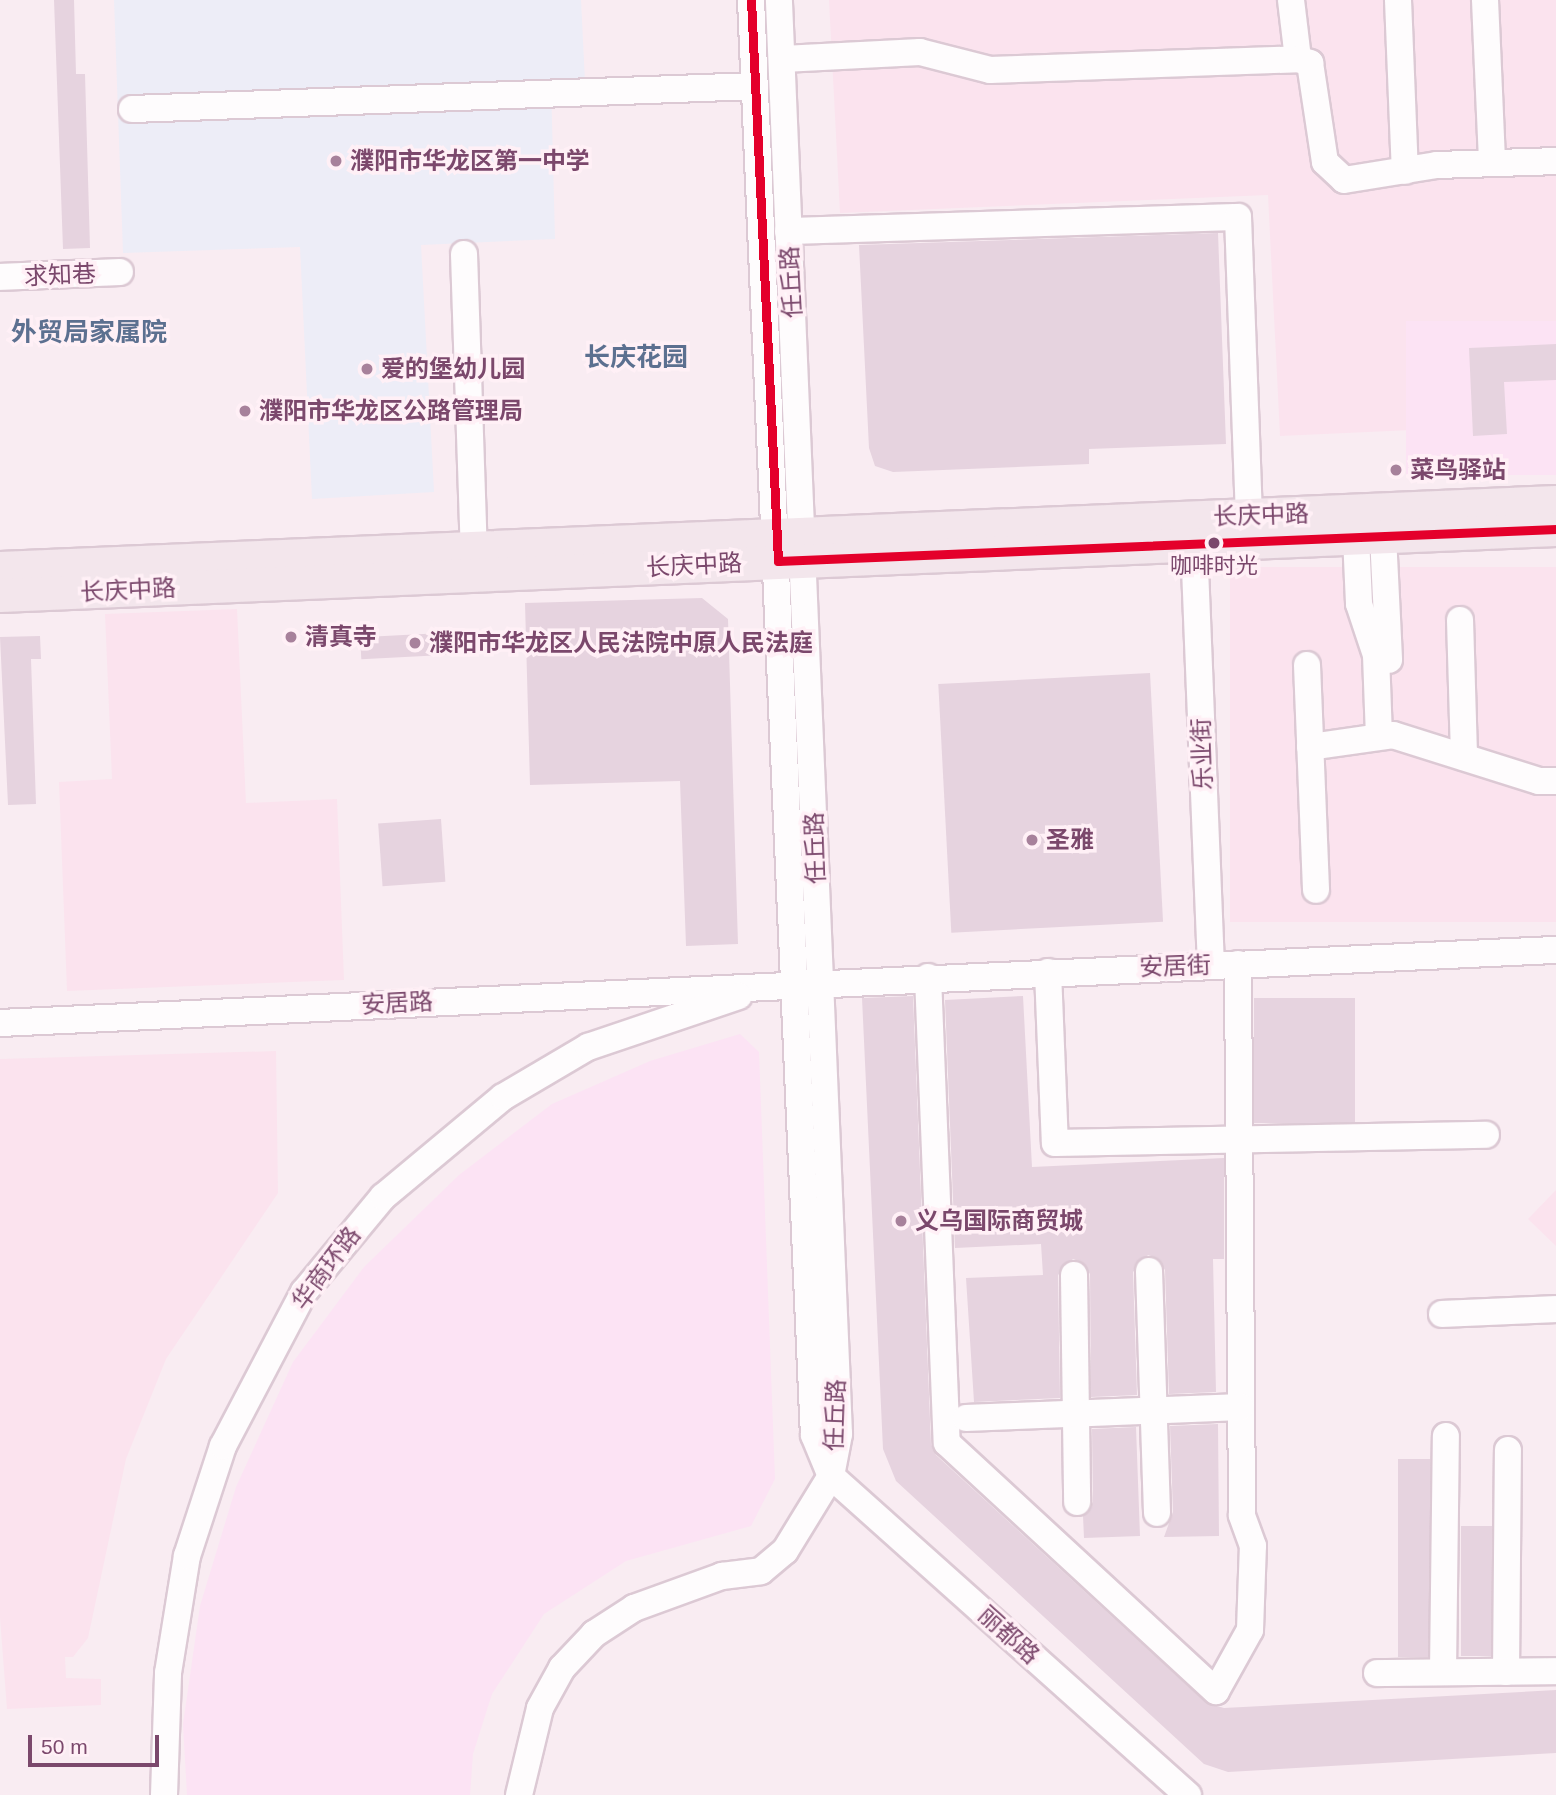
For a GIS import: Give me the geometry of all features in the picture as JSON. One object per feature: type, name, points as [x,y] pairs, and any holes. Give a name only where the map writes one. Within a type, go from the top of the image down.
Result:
[{"type":"main road","name":"长庆中路","points":[[0,595],[791,547],[1249,515],[1556,502]]},
{"type":"main road","name":"长庆中路","points":[[0,568],[474,549],[1194,543],[1556,529]]},
{"type":"street","name":"任丘路","points":[[751,0],[755,86],[791,547]]},
{"type":"street","name":"任丘路","points":[[779,0],[789,231],[791,547],[807,982],[839,1434],[831,1476]]},
{"type":"street","points":[[1291,0],[1298,59]]},
{"type":"street","points":[[1398,0],[1405,171]]},
{"type":"street","points":[[1485,0],[1492,162]]},
{"type":"street","points":[[783,59],[920,52],[990,70],[1298,59],[1310,63],[1325,162],[1332,173],[1344,180],[1492,162],[1556,161]]},
{"type":"street","points":[[132,109],[755,86]]},
{"type":"street","points":[[789,231],[1238,217],[1249,515]]},
{"type":"street","points":[[464,254],[474,549]]},
{"type":"street","name":"求知巷","points":[[0,277],[120,272]]},
{"type":"street","points":[[1370,536],[1359,604],[1377,655],[1386,735]]},
{"type":"street","name":"乐业街","points":[[1194,543],[1211,965]]},
{"type":"street","points":[[1460,620],[1464,757]]},
{"type":"street","points":[[1307,665],[1316,890]]},
{"type":"street","points":[[1310,747],[1386,735],[1556,781]]},
{"type":"street","name":"安居街","points":[[807,982],[1556,950]]},
{"type":"street","points":[[928,977],[947,1443],[1216,1691],[1250,1630],[1253,1546],[1242,1515],[1238,964]]},
{"type":"street","points":[[1048,972],[1055,1143],[1486,1135]]},
{"type":"street","name":"安居路","points":[[0,1023],[807,982]]},
{"type":"street","name":"华商环路","points":[[164,1795],[163,1727],[174,1616],[203,1499],[274,1345],[304,1292],[342,1243],[383,1197],[462,1128],[544,1069],[683,1012],[807,982]]},
{"type":"street","points":[[1149,1271],[1157,1513]]},
{"type":"street","points":[[1074,1275],[1077,1502]]},
{"type":"street","points":[[1442,1314],[1556,1309]]},
{"type":"street","points":[[966,1418],[1241,1407]]},
{"type":"street","points":[[1443,1672],[1446,1436]]},
{"type":"street","points":[[1506,1672],[1508,1450]]},
{"type":"street","points":[[519,1795],[540,1708],[562,1668],[594,1634],[678,1589],[761,1571],[785,1550],[831,1476]]},
{"type":"street","name":"丽都路","points":[[831,1476],[1188,1795]]},
{"type":"street","points":[[1377,1673],[1556,1671]]},
{"type":"shaded area","name":"濮阳市华龙区第一中学","points":[[114,0],[581,0],[585,82],[551,83],[555,239],[421,245],[434,492],[312,499],[300,247],[123,253]]},
{"type":"shaded area","points":[[829,0],[1556,0],[1556,321],[1407,327],[1412,430],[1280,436],[1268,195],[840,213]]},
{"type":"shaded area","points":[[1406,321],[1556,321],[1556,475],[1406,475]]},
{"type":"shaded area","name":"咖啡时光","points":[[1230,567],[1556,567],[1556,922],[1230,922]]},
{"type":"shaded area","points":[[237,609],[246,803],[337,799],[344,980],[67,991],[59,782],[112,779],[105,614]]},
{"type":"shaded area","points":[[740,1034],[759,1052],[775,1479],[751,1526],[626,1561],[544,1614],[492,1694],[473,1754],[470,1795],[187,1795],[183,1724],[200,1606],[236,1487],[293,1362],[364,1267],[459,1175],[552,1104],[650,1061]]},
{"type":"shaded area","points":[[276,1051],[278,1193],[166,1359],[126,1459],[88,1638],[73,1657],[65,1657],[66,1678],[101,1679],[101,1705],[7,1709],[0,1618],[0,1059]]},
{"type":"shaded area","points":[[1556,1190],[1556,1246],[1528,1219]]},
{"type":"building","points":[[54,0],[74,0],[76,74],[85,74],[90,248],[63,249]]},
{"type":"building","points":[[1218,233],[1226,444],[1089,449],[1089,464],[893,472],[875,466],[869,448],[859,245]]},
{"type":"building","points":[[1556,344],[1556,380],[1504,382],[1507,434],[1473,436],[1469,348]]},
{"type":"building","points":[[702,598],[728,619],[738,944],[686,946],[680,781],[530,785],[525,603]]},
{"type":"building","points":[[481,631],[482,653],[361,659],[360,637]]},
{"type":"building","points":[[40,636],[41,659],[31,659],[36,804],[8,805],[0,637]]},
{"type":"building","points":[[1150,673],[1163,922],[951,933],[938,684]]},
{"type":"building","points":[[441,819],[445,882],[383,886],[378,823]]},
{"type":"building","name":"义乌国际商贸城","points":[[913,996],[931,1444],[936,1455],[1206,1703],[1224,1708],[1556,1690],[1556,1753],[1228,1772],[1204,1764],[896,1481],[883,1449],[862,998]]},
{"type":"building","points":[[1023,996],[1032,1167],[1224,1158],[1224,1259],[1213,1259],[1216,1392],[1169,1394],[1165,1270],[1157,1258],[1148,1255],[1133,1272],[1137,1395],[1091,1397],[1090,1274],[1082,1262],[1073,1259],[1058,1275],[1060,1398],[974,1402],[966,1278],[1043,1275],[1041,1244],[955,1248],[945,1000]]},
{"type":"building","points":[[1254,998],[1355,998],[1355,1123],[1254,1123]]},
{"type":"building","points":[[1218,1424],[1219,1536],[1164,1537],[1173,1512],[1170,1426]]},
{"type":"building","points":[[1136,1427],[1140,1536],[1084,1538],[1083,1516],[1093,1502],[1092,1429]]},
{"type":"building","points":[[1398,1459],[1430,1459],[1430,1657],[1398,1657]]},
{"type":"building","points":[[1461,1526],[1492,1526],[1492,1656],[1461,1656]]},
{"type":"transit line","points":[[751,0],[778,561],[1556,529]]},
{"type":"place","name":"濮阳市华龙区第一中学","points":[[336,161]]},
{"type":"place","name":"爱的堡幼儿园","points":[[367,369]]},
{"type":"place","name":"濮阳市华龙区公路管理局","points":[[245,411]]},
{"type":"place","name":"菜鸟驿站","points":[[1396,470]]},
{"type":"place","name":"咖啡时光","points":[[1214,543]]},
{"type":"place","name":"清真寺","points":[[291,637]]},
{"type":"place","name":"濮阳市华龙区人民法院中原人民法庭","points":[[415,643]]},
{"type":"place","name":"圣雅","points":[[1032,840]]},
{"type":"place","name":"义乌国际商贸城","points":[[901,1221]]},
{"type":"district","name":"外贸局家属院","points":[[89,333]]},
{"type":"district","name":"长庆花园","points":[[636,358]]}]
